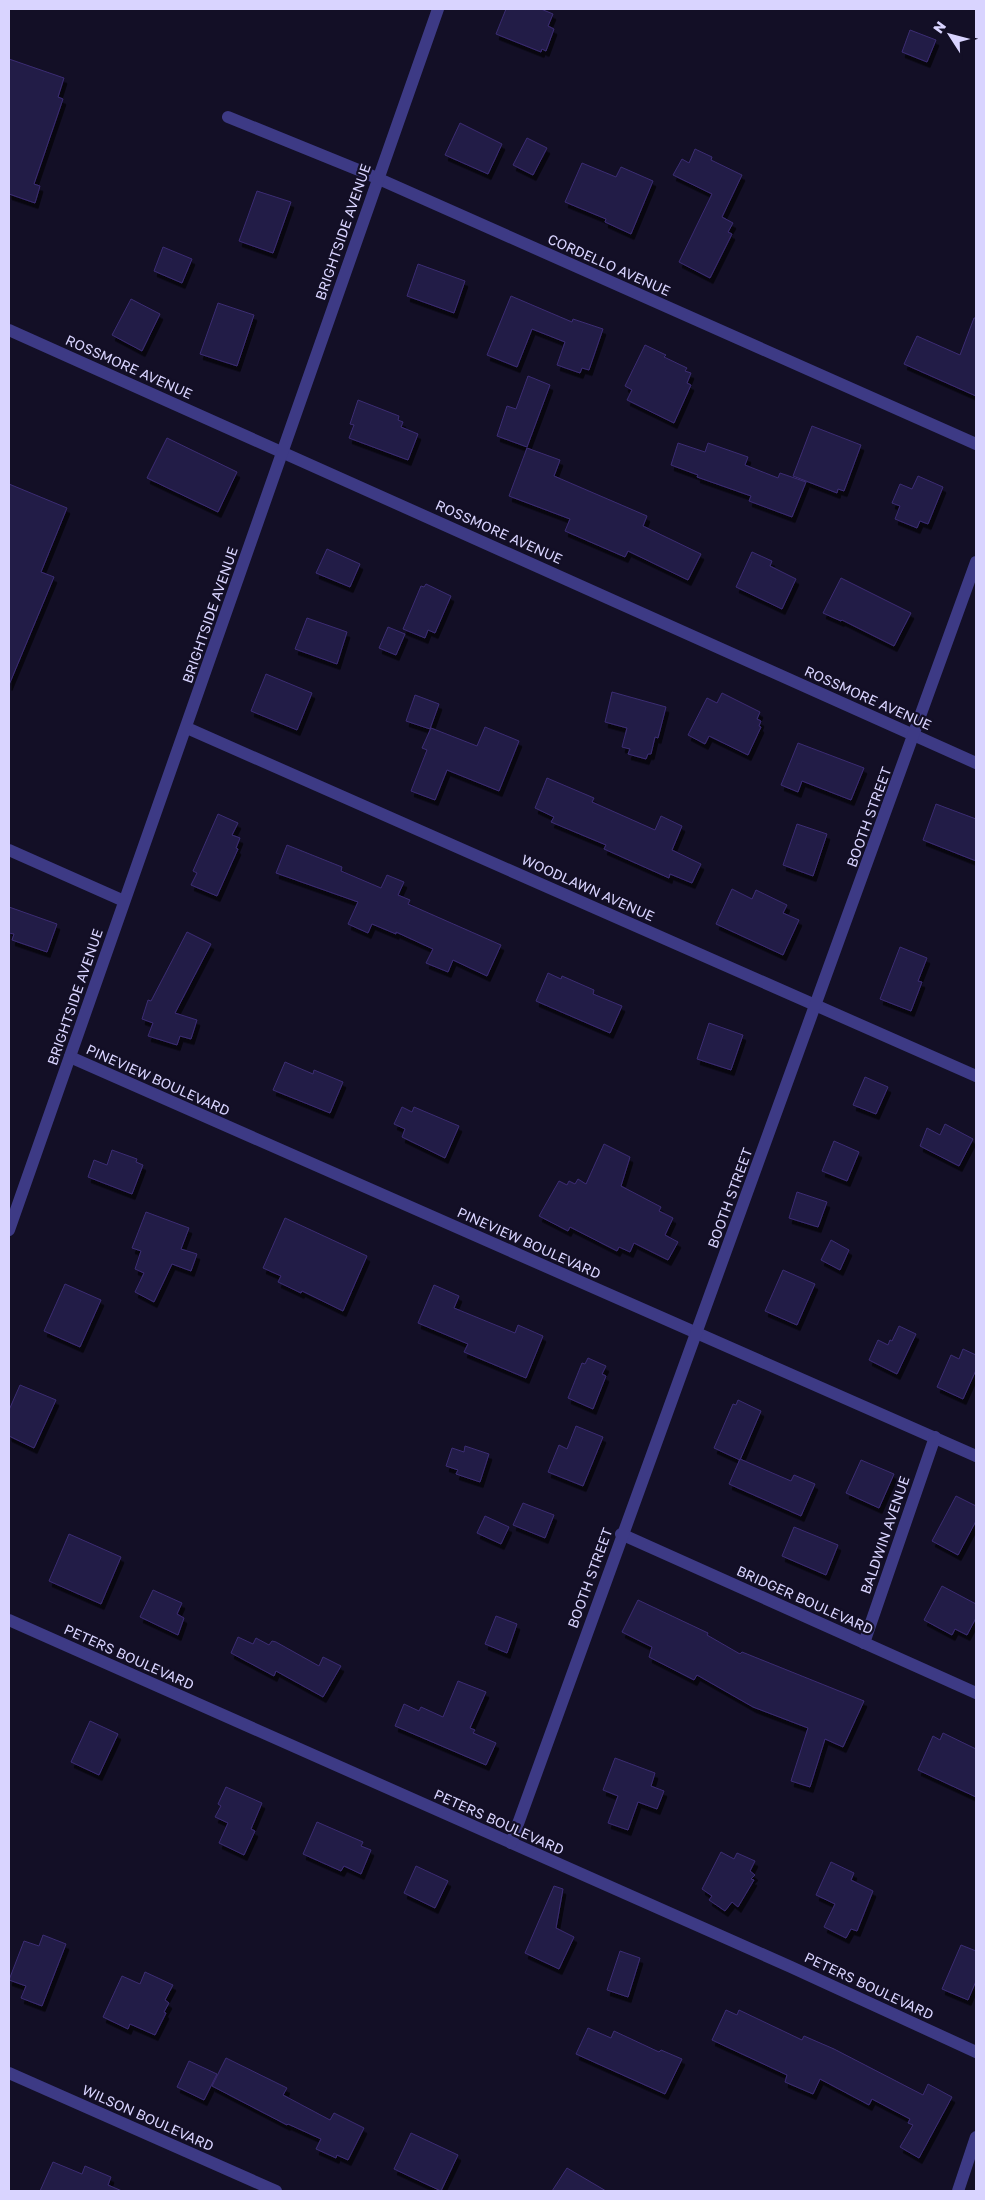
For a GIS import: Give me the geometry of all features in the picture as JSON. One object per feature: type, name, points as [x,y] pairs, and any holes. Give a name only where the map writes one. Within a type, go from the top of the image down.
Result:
[{"type":"street","name":"BRIGHTSIDE AVENUE","points":[[9,1230],[438,9]]},
{"type":"street","name":"CORDELLO AVENUE","points":[[228,116],[378,178],[976,444]]},
{"type":"street","name":"ROSSMORE AVENUE","points":[[9,330],[976,763]]},
{"type":"street","name":"BOOTH STREET","points":[[511,1843],[621,1534],[816,1005],[976,562]]},
{"type":"street","name":"WOODLAWN AVENUE","points":[[186,728],[976,1076]]},
{"type":"street","points":[[9,850],[124,901]]},
{"type":"street","name":"PINEVIEW BOULEVARD","points":[[70,1057],[976,1456]]},
{"type":"street","name":"BALDWIN AVENUE","points":[[864,1643],[934,1438]]},
{"type":"street","name":"BRIDGER BOULEVARD","points":[[621,1534],[976,1693]]},
{"type":"street","name":"PETERS BOULEVARD","points":[[9,1620],[791,1967],[976,2052]]},
{"type":"street","name":"WILSON BOULEVARD","points":[[9,2072],[276,2191]]},
{"type":"street","points":[[958,2191],[976,2137]]},
{"type":"building","points":[[506,9],[541,9],[553,14],[548,26],[554,29],[546,51],[542,49],[541,52],[496,34]]},
{"type":"building","points":[[910,30],[936,40],[927,62],[902,52]]},
{"type":"building","points":[[9,59],[64,78],[58,97],[63,99],[34,184],[40,186],[35,203],[9,194]]},
{"type":"building","points":[[460,123],[502,144],[488,174],[445,155]]},
{"type":"building","points":[[527,138],[547,148],[533,175],[513,165]]},
{"type":"building","points":[[695,149],[712,157],[711,160],[742,175],[722,217],[733,223],[728,232],[732,234],[710,278],[679,262],[712,194],[673,175],[682,159],[689,163]]},
{"type":"building","points":[[582,163],[616,177],[621,167],[653,181],[631,234],[605,222],[606,219],[565,202]]},
{"type":"building","points":[[257,191],[291,202],[273,253],[239,241]]},
{"type":"building","points":[[163,247],[192,259],[182,283],[154,271]]},
{"type":"building","points":[[418,264],[465,281],[454,313],[407,296]]},
{"type":"building","points":[[511,296],[572,322],[573,319],[603,329],[589,370],[582,368],[580,373],[557,365],[565,342],[532,329],[517,367],[487,355]]},
{"type":"building","points":[[131,299],[160,314],[142,351],[112,335]]},
{"type":"building","points":[[218,303],[254,315],[237,366],[200,354]]},
{"type":"building","points":[[974,318],[976,318],[976,396],[904,364],[917,336],[960,355]]},
{"type":"building","points":[[645,345],[666,355],[664,357],[687,368],[685,371],[691,373],[687,383],[691,385],[674,423],[627,400],[632,390],[625,386]]},
{"type":"building","points":[[528,376],[550,385],[527,447],[497,436],[507,406],[516,409]]},
{"type":"building","points":[[358,400],[399,416],[398,420],[403,422],[401,427],[418,434],[408,460],[349,438],[354,425],[350,424]]},
{"type":"building","points":[[812,426],[861,445],[844,491],[838,489],[837,493],[793,476]]},
{"type":"building","points":[[167,438],[237,472],[218,512],[147,478]]},
{"type":"building","points":[[678,443],[705,452],[708,443],[748,457],[745,465],[778,478],[780,473],[806,482],[792,517],[749,501],[751,496],[697,477],[698,475],[671,465]]},
{"type":"building","points":[[527,448],[560,460],[554,476],[647,516],[643,526],[701,554],[688,580],[628,551],[625,557],[565,531],[570,519],[509,496]]},
{"type":"building","points":[[918,476],[943,487],[928,524],[920,521],[917,528],[895,519],[900,506],[892,503],[900,484],[912,489]]},
{"type":"building","points":[[9,484],[67,508],[41,572],[54,577],[9,685]]},
{"type":"building","points":[[327,549],[360,564],[350,587],[316,573]]},
{"type":"building","points":[[752,552],[772,561],[770,566],[796,579],[782,609],[736,587]]},
{"type":"building","points":[[841,578],[911,613],[894,646],[842,620],[823,613]]},
{"type":"building","points":[[426,584],[451,596],[435,633],[428,630],[425,638],[403,629],[421,586],[424,587]]},
{"type":"building","points":[[307,618],[347,632],[337,664],[295,649]]},
{"type":"building","points":[[388,627],[405,634],[396,655],[379,648]]},
{"type":"building","points":[[266,674],[312,693],[297,730],[251,711]]},
{"type":"building","points":[[612,692],[666,707],[658,738],[655,737],[651,754],[648,754],[646,759],[628,754],[630,749],[622,747],[627,728],[605,722]]},
{"type":"building","points":[[722,693],[760,712],[757,719],[761,721],[759,726],[761,727],[748,755],[709,736],[705,744],[688,735],[707,698],[717,703]]},
{"type":"building","points":[[415,695],[439,704],[430,729],[406,721]]},
{"type":"building","points":[[485,727],[519,741],[499,791],[447,770],[435,800],[411,791],[427,750],[422,748],[431,728],[477,746]]},
{"type":"building","points":[[798,743],[864,768],[851,800],[802,781],[798,792],[781,785]]},
{"type":"building","points":[[547,778],[594,798],[592,802],[655,830],[661,816],[682,826],[672,850],[701,864],[692,883],[670,874],[669,878],[604,849],[606,845],[551,822],[554,817],[535,808]]},
{"type":"building","points":[[936,804],[976,819],[976,861],[923,840]]},
{"type":"building","points":[[218,814],[238,823],[232,835],[240,838],[236,848],[238,849],[217,896],[191,885],[197,873],[193,871]]},
{"type":"building","points":[[797,824],[827,834],[813,876],[783,865]]},
{"type":"building","points":[[287,845],[342,867],[341,871],[381,888],[387,875],[404,882],[398,895],[410,900],[408,904],[501,945],[487,976],[453,960],[448,972],[426,963],[433,949],[396,932],[396,934],[372,924],[368,933],[348,924],[358,902],[276,873]]},
{"type":"building","points":[[732,889],[752,899],[756,890],[787,905],[783,913],[799,920],[783,955],[716,924]]},
{"type":"building","points":[[9,907],[57,924],[47,952],[12,940],[14,934],[9,933]]},
{"type":"building","points":[[187,932],[211,944],[175,1013],[197,1020],[191,1039],[180,1036],[177,1045],[148,1036],[153,1023],[142,1019],[148,1000],[151,1001]]},
{"type":"building","points":[[900,947],[927,958],[918,981],[922,982],[911,1011],[880,999]]},
{"type":"building","points":[[548,973],[561,979],[562,976],[594,990],[593,994],[622,1006],[610,1033],[536,1001]]},
{"type":"building","points":[[709,1023],[743,1035],[731,1070],[697,1059]]},
{"type":"building","points":[[285,1062],[313,1074],[314,1070],[343,1082],[330,1113],[273,1090]]},
{"type":"building","points":[[865,1077],[888,1087],[876,1114],[853,1105]]},
{"type":"building","points":[[402,1107],[412,1112],[414,1107],[459,1126],[445,1158],[402,1137],[405,1129],[394,1124]]},
{"type":"building","points":[[945,1124],[973,1139],[959,1166],[920,1146],[927,1128],[940,1135]]},
{"type":"building","points":[[834,1141],[859,1152],[847,1181],[822,1171]]},
{"type":"building","points":[[604,1144],[630,1157],[621,1186],[661,1207],[659,1211],[673,1218],[665,1235],[678,1242],[668,1260],[634,1243],[630,1252],[619,1247],[617,1251],[570,1227],[568,1231],[539,1216],[559,1181],[567,1185],[569,1181],[575,1184],[578,1179],[586,1184]]},
{"type":"building","points":[[112,1150],[137,1159],[136,1162],[143,1165],[132,1194],[88,1177],[94,1160],[107,1165]]},
{"type":"building","points":[[797,1192],[827,1202],[818,1227],[789,1218]]},
{"type":"building","points":[[146,1212],[189,1228],[181,1249],[197,1254],[191,1271],[172,1264],[154,1302],[135,1292],[144,1273],[135,1269],[141,1251],[132,1248]]},
{"type":"building","points":[[285,1218],[367,1256],[343,1311],[302,1291],[301,1293],[278,1282],[281,1276],[263,1268]]},
{"type":"building","points":[[831,1240],[849,1250],[840,1270],[821,1260]]},
{"type":"building","points":[[783,1270],[815,1284],[797,1325],[765,1311]]},
{"type":"building","points":[[65,1284],[101,1300],[80,1347],[44,1331]]},
{"type":"building","points":[[434,1285],[459,1296],[454,1308],[515,1333],[518,1325],[543,1336],[526,1378],[464,1352],[468,1344],[418,1323]]},
{"type":"building","points":[[899,1326],[916,1334],[897,1374],[869,1360],[878,1340],[888,1345]]},
{"type":"building","points":[[963,1349],[976,1355],[976,1370],[963,1399],[937,1387],[951,1355],[959,1359]]},
{"type":"building","points":[[588,1358],[606,1366],[602,1374],[606,1376],[593,1409],[568,1398],[582,1363],[585,1364]]},
{"type":"building","points":[[20,1385],[56,1400],[34,1448],[9,1436],[9,1410]]},
{"type":"building","points":[[738,1400],[761,1411],[740,1460],[714,1448],[733,1404],[736,1405]]},
{"type":"building","points":[[576,1426],[603,1437],[583,1486],[548,1472],[559,1445],[567,1449]]},
{"type":"building","points":[[465,1446],[489,1454],[480,1482],[456,1474],[458,1470],[446,1466],[452,1448],[464,1452]]},
{"type":"building","points":[[740,1459],[791,1481],[794,1475],[815,1484],[801,1516],[729,1484]]},
{"type":"building","points":[[861,1460],[894,1474],[879,1508],[846,1493]]},
{"type":"building","points":[[956,1496],[976,1506],[976,1521],[958,1555],[932,1541]]},
{"type":"building","points":[[523,1503],[554,1515],[545,1538],[513,1525]]},
{"type":"building","points":[[485,1516],[509,1527],[501,1544],[477,1533]]},
{"type":"building","points":[[794,1527],[838,1545],[826,1575],[782,1556]]},
{"type":"building","points":[[69,1534],[121,1557],[101,1604],[49,1581]]},
{"type":"building","points":[[942,1586],[976,1604],[976,1618],[967,1635],[955,1629],[952,1635],[924,1620]]},
{"type":"building","points":[[153,1590],[182,1603],[177,1614],[184,1618],[178,1635],[140,1617]]},
{"type":"building","points":[[638,1600],[708,1633],[707,1635],[740,1654],[742,1652],[864,1701],[843,1747],[825,1739],[810,1787],[791,1781],[808,1728],[753,1707],[697,1675],[694,1680],[649,1657],[652,1647],[622,1632]]},
{"type":"building","points":[[496,1616],[517,1624],[507,1653],[485,1644]]},
{"type":"building","points":[[238,1637],[253,1644],[256,1638],[269,1645],[272,1641],[276,1642],[319,1666],[323,1657],[341,1666],[323,1697],[276,1671],[274,1676],[231,1653]]},
{"type":"building","points":[[458,1681],[486,1692],[470,1728],[475,1730],[473,1733],[496,1743],[486,1765],[395,1726],[404,1704],[419,1711],[421,1707],[443,1717]]},
{"type":"building","points":[[90,1721],[118,1734],[99,1775],[71,1762]]},
{"type":"building","points":[[943,1733],[976,1749],[976,1797],[918,1770],[933,1736],[940,1740]]},
{"type":"building","points":[[615,1758],[655,1773],[651,1786],[664,1791],[657,1809],[638,1802],[628,1830],[608,1823],[618,1796],[603,1790]]},
{"type":"building","points":[[226,1787],[262,1803],[251,1829],[255,1831],[244,1855],[219,1843],[228,1823],[215,1817],[221,1806],[218,1804]]},
{"type":"building","points":[[317,1822],[363,1842],[361,1846],[371,1850],[361,1874],[344,1866],[341,1871],[303,1854]]},
{"type":"building","points":[[721,1852],[734,1859],[737,1853],[755,1861],[750,1871],[755,1875],[751,1879],[754,1880],[738,1907],[732,1902],[725,1911],[709,1900],[712,1896],[702,1889]]},
{"type":"building","points":[[831,1862],[854,1873],[851,1880],[873,1891],[857,1931],[851,1929],[846,1938],[824,1927],[835,1904],[816,1895]]},
{"type":"building","points":[[416,1866],[448,1881],[435,1908],[404,1893]]},
{"type":"building","points":[[554,1886],[563,1889],[556,1928],[574,1937],[559,1969],[525,1953]]},
{"type":"building","points":[[43,1935],[66,1944],[42,2006],[21,1998],[26,1986],[9,1980],[24,1941],[39,1946]]},
{"type":"building","points":[[961,1945],[976,1951],[976,1981],[968,2000],[942,1989]]},
{"type":"building","points":[[620,1951],[640,1958],[628,1997],[607,1990]]},
{"type":"building","points":[[145,1972],[173,1985],[165,2000],[169,2003],[164,2012],[166,2013],[155,2035],[130,2024],[128,2029],[103,2017],[122,1976],[140,1984]]},
{"type":"building","points":[[726,2010],[737,2015],[739,2010],[802,2040],[804,2036],[834,2049],[923,2095],[928,2084],[952,2097],[919,2158],[900,2147],[913,2125],[908,2123],[910,2119],[872,2099],[869,2105],[820,2079],[813,2094],[785,2082],[787,2075],[712,2040]]},
{"type":"building","points":[[588,2028],[611,2038],[614,2031],[659,2052],[661,2050],[682,2059],[665,2094],[576,2054]]},
{"type":"building","points":[[226,2058],[287,2088],[283,2095],[330,2120],[334,2113],[364,2128],[348,2160],[337,2155],[336,2158],[316,2149],[321,2139],[287,2125],[212,2086]]},
{"type":"building","points":[[189,2061],[217,2074],[204,2100],[177,2087]]},
{"type":"building","points":[[411,2133],[458,2155],[441,2191],[394,2169]]},
{"type":"building","points":[[53,2162],[82,2174],[85,2166],[111,2177],[108,2185],[122,2191],[40,2191]]},
{"type":"building","points":[[567,2168],[606,2191],[552,2191]]}]
